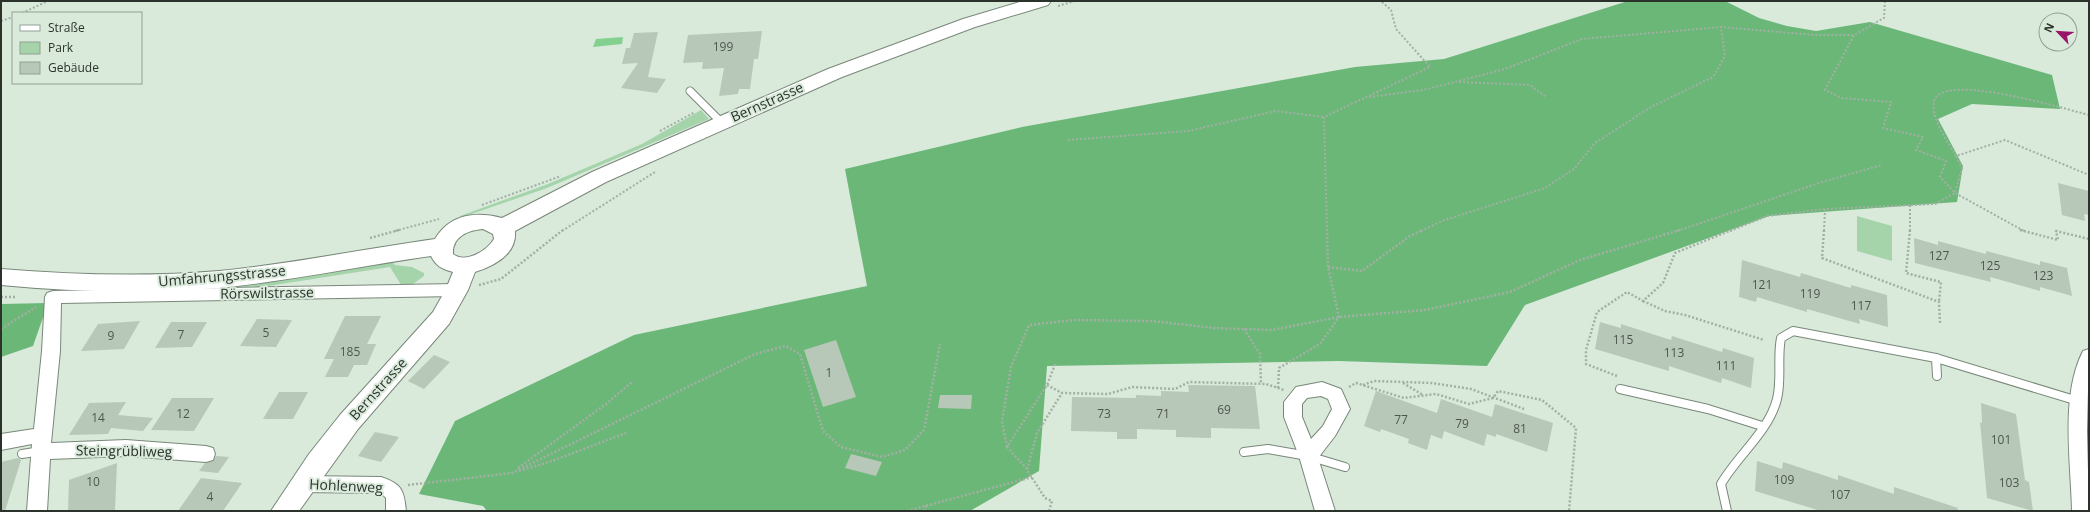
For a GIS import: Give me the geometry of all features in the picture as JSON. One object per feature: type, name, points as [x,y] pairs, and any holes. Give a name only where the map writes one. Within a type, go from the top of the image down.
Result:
[{"type":"main road","name":"Bernstrasse","points":[[502,228],[599,177],[835,73],[969,23],[1047,4]]},
{"type":"main road","points":[[474,222],[491,222],[502,228],[505,234],[504,241],[494,254],[481,262],[466,266],[451,264],[445,261],[442,257],[441,246],[450,233],[457,228],[474,222]]},
{"type":"main road","name":"Umfahrungsstrasse","points":[[1,277],[84,283],[216,279],[250,276],[441,246]]},
{"type":"main road","name":"Bernstrasse","points":[[284,511],[302,484],[349,422],[426,337],[441,318],[457,290],[466,266]]},
{"type":"street","name":"Rörswilstrasse","points":[[53,297],[457,290]]},
{"type":"street","points":[[37,511],[51,351],[53,297]]},
{"type":"street","points":[[2082,511],[2078,402],[2084,365],[2089,356]]},
{"type":"street","points":[[1308,456],[1330,431],[1341,409],[1335,394],[1322,389],[1302,392],[1293,402],[1293,417],[1308,456],[1325,511]]},
{"type":"street","name":"Steingrübliweg","points":[[1,442],[42,443],[206,454]]},
{"type":"street","name":"Hohlenweg","points":[[302,484],[381,485],[387,487],[395,495],[396,511]]},
{"type":"lane","points":[[690,91],[721,122]]},
{"type":"lane","points":[[1727,511],[1721,484],[1729,468],[1774,408],[1778,393],[1778,348],[1781,338],[1793,331],[1936,358],[2078,402]]},
{"type":"lane","points":[[1936,358],[1937,376]]},
{"type":"lane","points":[[1620,389],[1708,409],[1762,426]]},
{"type":"lane","points":[[22,454],[42,443]]},
{"type":"lane","points":[[1244,452],[1268,449],[1308,456],[1345,467]]},
{"type":"path","points":[[24,12],[48,1]]},
{"type":"path","points":[[1047,4],[1075,1]]},
{"type":"path","points":[[1068,140],[1188,131],[1276,111],[1324,116],[1430,67],[1396,29],[1391,10],[1381,1]]},
{"type":"path","points":[[1366,97],[1422,90],[1505,69],[1582,39],[1721,27],[1814,34],[1854,35],[1884,18],[1885,1]]},
{"type":"path","points":[[1,21],[12,17]]},
{"type":"path","points":[[1328,267],[1362,271],[1410,236],[1442,220],[1545,188],[1574,169],[1594,143],[1651,107],[1713,77],[1725,56],[1721,27]]},
{"type":"path","points":[[1854,35],[1825,90],[1842,98],[1891,102],[1883,128],[1923,137],[1916,150],[1946,161],[1940,177],[1956,193],[2020,230],[2058,240],[2056,231],[2089,239]]},
{"type":"path","points":[[1455,82],[1515,83],[1530,86],[1546,97]]},
{"type":"path","points":[[1643,301],[1663,283],[1675,253],[1767,216],[1825,209],[1935,204],[1956,193],[1962,168],[1936,117],[1933,105],[1935,97],[1942,91],[1963,88],[1990,91],[2089,115]]},
{"type":"path","points":[[658,132],[705,106]]},
{"type":"path","points":[[1278,388],[1279,368],[1320,344],[1339,317],[1328,267],[1324,116]]},
{"type":"path","points":[[1956,156],[2005,140],[2089,175]]},
{"type":"path","points":[[1049,511],[1052,501],[1045,498],[1027,470],[1007,447],[1002,421],[1010,367],[1028,325],[1074,320],[1152,321],[1214,328],[1272,330],[1339,317],[1425,310],[1510,292],[1580,260],[1638,244],[1822,182],[1882,166]]},
{"type":"path","points":[[457,290],[501,279],[572,223],[656,171]]},
{"type":"path","points":[[476,207],[567,173]]},
{"type":"path","points":[[1910,205],[1910,234],[1906,273],[1941,282],[1939,302],[1940,323]]},
{"type":"path","points":[[1825,209],[1822,258],[1939,302]]},
{"type":"path","points":[[363,240],[440,218]]},
{"type":"path","points":[[1620,389],[1616,375],[1586,364],[1588,342],[1597,312],[1627,292],[1665,311],[1685,314],[1764,340]]},
{"type":"path","points":[[1,329],[53,297]]},
{"type":"path","points":[[1244,329],[1260,354],[1261,384]]},
{"type":"path","points":[[512,473],[755,354],[786,346],[800,354],[823,431],[841,447],[882,457],[905,450],[924,430],[940,344]]},
{"type":"path","points":[[1007,447],[1047,384],[1056,362]]},
{"type":"path","points":[[512,473],[606,404],[633,381]]},
{"type":"path","points":[[1363,385],[1374,381],[1432,383],[1471,389],[1524,409]]},
{"type":"path","points":[[1047,384],[1062,393],[1108,394],[1132,387],[1175,389],[1189,382],[1261,384],[1300,395]]},
{"type":"path","points":[[1403,382],[1423,396]]},
{"type":"path","points":[[1335,394],[1356,383],[1404,398],[1436,394],[1469,404],[1493,398],[1498,391],[1542,400],[1576,428],[1569,511]]},
{"type":"path","points":[[1027,470],[1037,433],[1062,393]]},
{"type":"path","points":[[387,487],[512,473],[552,461],[626,433]]},
{"type":"path","points":[[907,511],[1032,477]]},
{"type":"path","points":[[924,511],[927,505]]},
{"type":"green space","points":[[701,110],[709,119],[547,188],[460,218],[460,216],[548,184],[642,144]]},
{"type":"green space","points":[[1857,216],[1892,226],[1892,261],[1857,251]]},
{"type":"green space","points":[[391,261],[395,265],[412,267],[424,273],[424,276],[409,287],[403,288],[390,267],[268,286],[216,291],[218,287]]},
{"type":"shaded area","points":[[1628,1],[1725,1],[1759,18],[1787,26],[1816,31],[1870,22],[2052,75],[2060,109],[1972,104],[1938,119],[1963,166],[1957,202],[1769,216],[1525,305],[1487,366],[1339,361],[1047,366],[1039,471],[970,511],[487,511],[483,506],[419,494],[455,421],[634,335],[867,286],[845,169],[1022,127],[1355,67],[1444,59]]},
{"type":"shaded area","points":[[623,37],[622,44],[593,47],[596,39]]},
{"type":"shaded area","points":[[48,303],[33,346],[1,357],[1,304]]},
{"type":"building","points":[[762,31],[758,59],[754,59],[750,89],[739,89],[738,94],[719,96],[724,68],[702,69],[703,62],[683,63],[688,35]]},
{"type":"building","points":[[658,32],[648,77],[666,79],[657,93],[621,88],[638,63],[622,64],[626,48],[630,48],[634,33]]},
{"type":"building","points":[[2058,183],[2089,191],[2089,215],[2084,214],[2085,221],[2062,215]]},
{"type":"building","points":[[1914,238],[1938,245],[1938,241],[1986,254],[1986,251],[2040,265],[2040,261],[2067,268],[2072,296],[2040,287],[2040,291],[1990,277],[1991,282],[1915,263]]},
{"type":"building","points":[[1742,260],[1800,277],[1801,273],[1851,288],[1851,285],[1887,295],[1888,327],[1859,319],[1860,324],[1807,309],[1807,312],[1757,297],[1756,302],[1739,297]]},
{"type":"building","points":[[345,316],[381,316],[367,344],[376,344],[367,365],[354,365],[348,377],[325,377],[334,359],[324,359]]},
{"type":"building","points":[[257,319],[292,320],[276,347],[240,346]]},
{"type":"building","points":[[140,321],[124,349],[81,351],[98,324]]},
{"type":"building","points":[[171,322],[207,322],[192,347],[155,348]]},
{"type":"building","points":[[1600,322],[1621,328],[1621,324],[1671,340],[1672,336],[1722,352],[1723,348],[1754,358],[1751,388],[1722,378],[1721,383],[1669,366],[1669,371],[1595,349]]},
{"type":"building","points":[[836,340],[856,397],[823,407],[804,350]]},
{"type":"building","points":[[434,355],[450,362],[424,389],[408,381]]},
{"type":"building","points":[[1188,385],[1255,386],[1260,429],[1211,428],[1211,438],[1176,437],[1176,430],[1137,429],[1137,439],[1117,439],[1117,432],[1071,431],[1072,397],[1136,398],[1136,395],[1161,396],[1161,391],[1189,392]]},
{"type":"building","points":[[1376,391],[1437,413],[1441,399],[1492,417],[1495,404],[1553,423],[1547,452],[1496,434],[1496,437],[1487,434],[1484,446],[1444,431],[1442,439],[1431,435],[1427,450],[1408,443],[1409,439],[1381,429],[1380,432],[1364,426]]},
{"type":"building","points":[[279,392],[308,392],[293,419],[263,419]]},
{"type":"building","points":[[940,395],[972,395],[971,409],[938,408]]},
{"type":"building","points":[[172,398],[214,398],[194,431],[151,430]]},
{"type":"building","points":[[126,402],[118,415],[153,418],[143,431],[111,428],[108,434],[69,435],[89,403]]},
{"type":"building","points":[[1981,403],[2016,414],[2025,480],[2029,482],[2033,511],[1987,498],[1980,422],[1982,423]]},
{"type":"building","points":[[375,432],[399,437],[381,462],[358,456]]},
{"type":"building","points":[[851,454],[882,462],[876,476],[845,468]]},
{"type":"building","points":[[216,456],[229,457],[218,473],[199,471],[205,463],[213,461]]},
{"type":"building","points":[[18,458],[21,460],[5,511],[1,511],[1,462]]},
{"type":"building","points":[[1757,461],[1782,469],[1783,462],[1838,480],[1838,475],[1894,494],[1894,487],[1958,508],[1957,511],[1821,511],[1755,491]]},
{"type":"building","points":[[117,463],[115,511],[68,511],[69,480]]},
{"type":"building","points":[[201,478],[242,483],[223,511],[178,511]]}]
